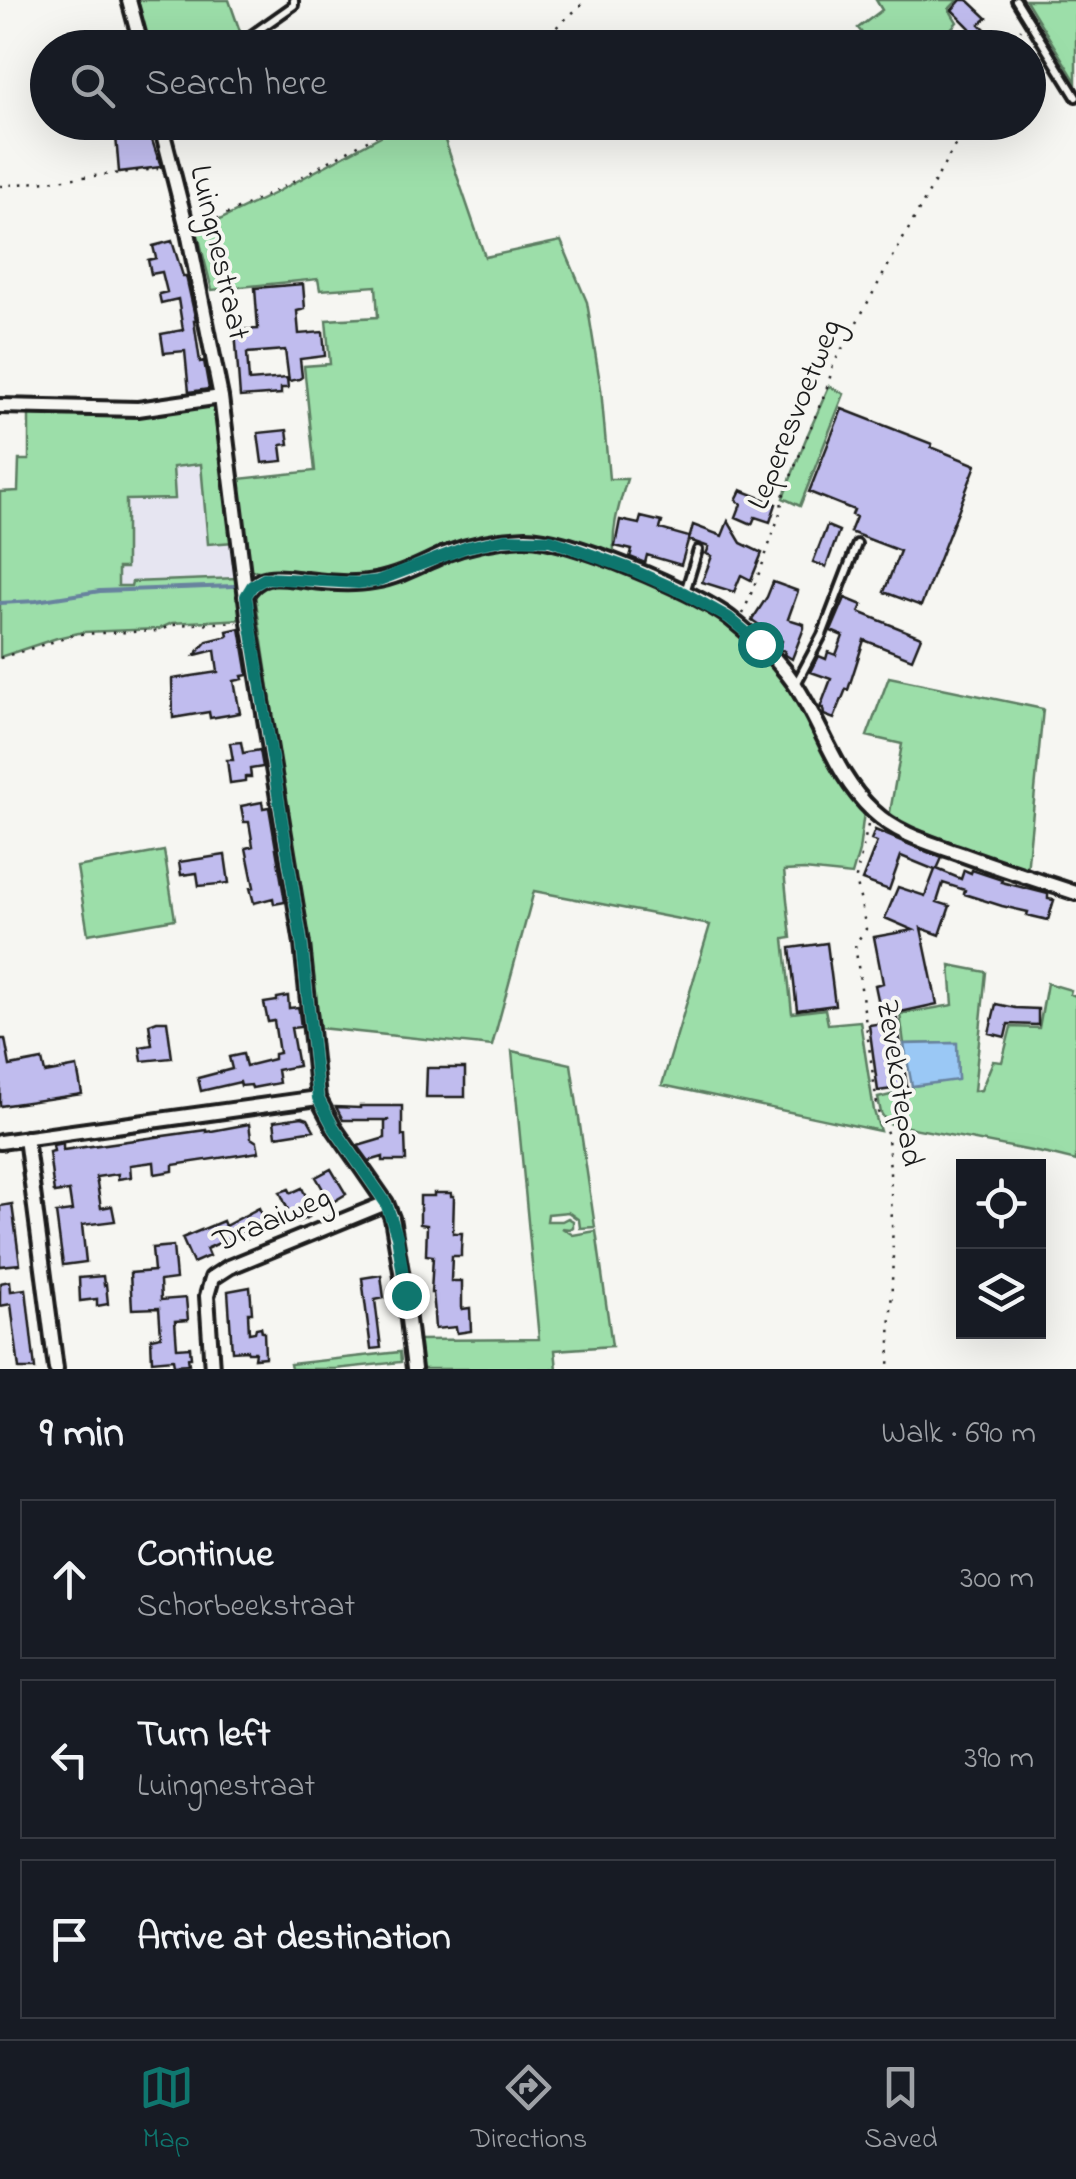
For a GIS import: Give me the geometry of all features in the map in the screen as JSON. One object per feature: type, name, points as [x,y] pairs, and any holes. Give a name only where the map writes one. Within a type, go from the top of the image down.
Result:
[{"type":"street","points":[[129,0],[137,30]]},
{"type":"street","name":"Luingnestraat","points":[[164,140],[188,232],[221,397],[248,622],[302,944],[318,1098],[386,1203],[397,1236],[414,1369]]},
{"type":"street","points":[[0,406],[138,409],[221,397]]},
{"type":"street","points":[[246,596],[252,586],[266,578],[377,581],[467,547],[505,539],[550,540],[573,547],[684,593],[729,618],[772,655],[795,685],[847,782],[872,810],[905,833],[1076,892]]},
{"type":"street","points":[[0,1142],[318,1098]]},
{"type":"street","points":[[26,1138],[56,1369]]},
{"type":"street","name":"Draaiweg","points":[[212,1369],[207,1296],[212,1278],[386,1203]]},
{"type":"lane","points":[[259,30],[294,5],[294,0]]},
{"type":"lane","points":[[1016,0],[1034,30]]},
{"type":"lane","points":[[1046,49],[1076,97]]},
{"type":"lane","points":[[795,685],[822,635],[856,544]]},
{"type":"lane","points":[[684,593],[698,550]]},
{"type":"path","points":[[553,30],[587,0]]},
{"type":"path","points":[[1020,30],[1029,22]]},
{"type":"path","points":[[188,232],[275,191],[367,140]]},
{"type":"path","name":"Leperesvoetweg","points":[[736,625],[764,563],[781,501],[834,364],[958,140]]},
{"type":"path","points":[[0,186],[170,168]]},
{"type":"path","points":[[0,658],[78,634],[248,622]]},
{"type":"path","name":"Zevekotepad","points":[[872,810],[856,878],[866,929],[856,944],[878,1112],[888,1135],[893,1254],[889,1369]]},
{"type":"shaded area","points":[[201,464],[208,544],[234,542],[238,578],[133,582],[132,586],[118,587],[118,568],[126,567],[126,500],[175,498],[172,467]]},
{"type":"green space","points":[[133,0],[229,0],[240,30],[143,30]]},
{"type":"green space","points":[[876,0],[958,0],[949,9],[957,22],[950,30],[860,30],[882,10]]},
{"type":"green space","points":[[1026,0],[1076,0],[1076,82],[1046,30]]},
{"type":"green space","points":[[373,140],[445,140],[485,257],[561,241],[587,302],[601,389],[609,479],[627,479],[614,528],[615,558],[576,542],[542,534],[348,579],[248,570],[238,479],[315,471],[304,366],[330,364],[326,320],[378,317],[376,286],[320,290],[318,279],[212,290],[197,231]]},
{"type":"green space","points":[[829,386],[844,394],[800,506],[783,498]]},
{"type":"green space","points":[[208,404],[218,410],[234,542],[208,544],[201,464],[173,467],[175,499],[126,500],[126,568],[118,568],[118,586],[131,586],[132,582],[238,578],[244,619],[172,623],[159,629],[83,632],[0,657],[0,492],[18,491],[19,460],[29,460],[29,409]]},
{"type":"green space","points":[[529,544],[600,564],[663,590],[722,621],[772,663],[801,706],[840,782],[864,812],[852,875],[784,871],[791,938],[784,939],[792,1013],[825,1009],[828,1024],[860,1021],[880,1131],[662,1085],[710,925],[534,891],[492,1046],[320,1028],[255,595],[264,583],[338,588],[463,553]]},
{"type":"green space","points":[[889,677],[1043,709],[1027,872],[943,845],[889,818],[902,744],[867,736]]},
{"type":"green space","points":[[164,851],[175,919],[88,934],[77,867]]},
{"type":"green space","points":[[950,965],[986,972],[974,1091],[981,1090],[993,1061],[1002,1062],[1011,1027],[1039,1028],[1047,983],[1071,990],[1070,994],[1076,996],[1076,1161],[887,1123],[878,1098],[912,1090],[912,1086],[958,1079],[956,1043],[904,1044],[900,1014],[953,1005]]},
{"type":"green space","points":[[512,1051],[571,1064],[595,1227],[580,1228],[579,1220],[568,1212],[548,1214],[547,1221],[568,1218],[573,1227],[562,1228],[573,1235],[596,1231],[612,1346],[555,1350],[557,1369],[419,1369],[415,1340],[539,1339]]},
{"type":"green space","points":[[400,1352],[401,1362],[335,1369],[291,1369],[290,1364]]},
{"type":"water","points":[[957,1043],[958,1080],[912,1086],[904,1044]]},
{"type":"building","points":[[961,0],[968,0],[987,18],[980,24],[986,30],[968,30],[952,10]]},
{"type":"building","points":[[116,140],[152,140],[161,167],[119,172]]},
{"type":"building","points":[[172,241],[186,276],[200,362],[204,361],[209,389],[189,392],[185,351],[164,353],[161,334],[183,330],[178,299],[161,303],[159,294],[167,292],[162,272],[151,274],[148,260],[156,258],[153,246]]},
{"type":"building","points":[[303,284],[305,309],[297,311],[299,334],[323,332],[325,356],[300,359],[302,377],[289,381],[285,350],[247,353],[249,381],[287,378],[288,388],[281,388],[281,394],[240,397],[235,330],[258,329],[255,288]]},
{"type":"building","points":[[842,409],[976,465],[921,606],[884,592],[900,551],[850,532],[856,517],[852,515],[854,510],[809,492]]},
{"type":"building","points":[[287,430],[289,444],[281,445],[283,461],[262,463],[258,433]]},
{"type":"building","points":[[741,490],[776,504],[770,522],[755,517],[752,524],[736,517],[741,504],[736,500]]},
{"type":"building","points":[[641,517],[662,522],[660,529],[689,537],[681,565],[647,555],[645,563],[630,557],[632,550],[615,546],[620,520],[639,524]]},
{"type":"building","points":[[728,521],[741,543],[762,553],[751,580],[741,575],[734,592],[702,582],[712,556],[706,554],[709,547],[689,540],[693,525],[722,536]]},
{"type":"building","points":[[827,526],[839,531],[826,567],[813,562]]},
{"type":"building","points":[[773,582],[798,591],[788,619],[804,624],[804,628],[792,659],[779,649],[782,641],[752,620]]},
{"type":"building","points":[[845,598],[862,605],[859,612],[921,637],[912,659],[864,640],[834,719],[824,715],[820,708],[831,679],[811,672],[819,656],[826,659],[828,652],[836,655],[843,636],[831,631]]},
{"type":"building","points":[[240,628],[248,675],[234,681],[240,713],[210,718],[209,712],[173,718],[172,679],[218,672],[215,650],[195,655],[207,641],[228,636],[227,631]]},
{"type":"building","points":[[241,742],[243,753],[260,750],[263,767],[250,769],[251,777],[245,777],[245,781],[230,783],[230,743]]},
{"type":"building","points":[[262,802],[263,808],[269,807],[285,902],[274,904],[273,898],[254,903],[250,888],[254,887],[246,848],[253,846],[249,822],[244,822],[241,806]]},
{"type":"building","points":[[875,830],[942,858],[937,869],[961,879],[964,870],[972,870],[1048,894],[1048,899],[1054,900],[1048,920],[964,894],[965,890],[943,883],[937,902],[950,906],[940,935],[921,928],[937,1004],[896,1013],[907,1087],[878,1091],[869,1025],[883,1023],[875,985],[883,983],[874,937],[913,930],[885,918],[898,887],[925,896],[935,870],[901,856],[889,890],[862,880],[877,842],[871,840]]},
{"type":"building","points":[[225,855],[229,883],[199,886],[197,873],[181,875],[179,862]]},
{"type":"building","points":[[827,943],[835,1005],[797,1010],[790,948]]},
{"type":"building","points":[[288,996],[289,1008],[298,1007],[299,1011],[301,1027],[291,1028],[298,1066],[277,1070],[279,1083],[252,1088],[241,1086],[240,1082],[201,1091],[198,1078],[232,1069],[229,1057],[243,1054],[246,1066],[274,1059],[274,1054],[279,1053],[274,1021],[268,1022],[264,1003]]},
{"type":"building","points":[[996,1004],[1038,1009],[1038,1025],[1008,1024],[1005,1037],[989,1033]]},
{"type":"building","points":[[167,1021],[172,1058],[142,1061],[140,1047],[152,1045],[149,1024]]},
{"type":"building","points":[[0,1039],[5,1039],[10,1066],[42,1060],[45,1073],[77,1067],[82,1094],[0,1106]]},
{"type":"building","points":[[427,1068],[465,1068],[465,1097],[426,1097]]},
{"type":"building","points":[[402,1106],[406,1161],[383,1161],[383,1157],[369,1161],[358,1146],[385,1138],[385,1122],[389,1120],[343,1120],[336,1107]]},
{"type":"building","points":[[308,1119],[314,1130],[276,1136],[274,1121]]},
{"type":"building","points":[[249,1124],[259,1152],[173,1165],[173,1171],[155,1174],[154,1162],[130,1165],[131,1177],[96,1177],[101,1208],[112,1206],[115,1221],[82,1225],[86,1262],[63,1265],[56,1213],[72,1211],[69,1191],[54,1193],[49,1152],[54,1151],[53,1145],[63,1143],[63,1150]]},
{"type":"building","points":[[331,1169],[346,1194],[331,1203],[316,1177]]},
{"type":"building","points":[[302,1188],[312,1209],[307,1212],[309,1217],[294,1223],[280,1192]]},
{"type":"building","points":[[420,1196],[454,1196],[453,1233],[462,1233],[461,1256],[452,1256],[451,1281],[462,1281],[462,1309],[470,1308],[471,1331],[457,1333],[456,1327],[435,1329],[431,1293],[433,1256],[426,1255],[427,1225],[420,1224]]},
{"type":"building","points":[[12,1204],[20,1264],[0,1266],[0,1206]]},
{"type":"building","points":[[259,1208],[268,1228],[244,1240],[241,1233],[206,1249],[209,1256],[193,1263],[182,1238],[223,1221],[225,1226]]},
{"type":"building","points":[[173,1246],[176,1279],[160,1281],[161,1300],[186,1298],[188,1320],[175,1321],[177,1348],[190,1347],[189,1364],[174,1365],[173,1359],[152,1361],[151,1338],[161,1336],[159,1308],[132,1309],[130,1273],[154,1271],[152,1248]]},
{"type":"building","points":[[381,1275],[384,1298],[375,1300],[381,1348],[371,1349],[362,1278]]},
{"type":"building","points":[[103,1276],[108,1304],[97,1306],[97,1299],[80,1301],[79,1278]]},
{"type":"building","points":[[10,1281],[11,1291],[26,1289],[35,1369],[19,1369],[11,1304],[0,1306],[0,1283]]},
{"type":"building","points":[[250,1287],[249,1333],[261,1327],[265,1357],[254,1358],[255,1352],[247,1350],[232,1351],[228,1291]]},
{"type":"waterway","points":[[0,603],[100,591],[234,586]]},
{"type":"route","points":[[406,1295],[397,1236],[386,1203],[318,1098],[302,944],[246,596],[252,586],[266,578],[377,581],[467,547],[532,538],[573,547],[684,593],[729,618],[760,644]]}]
